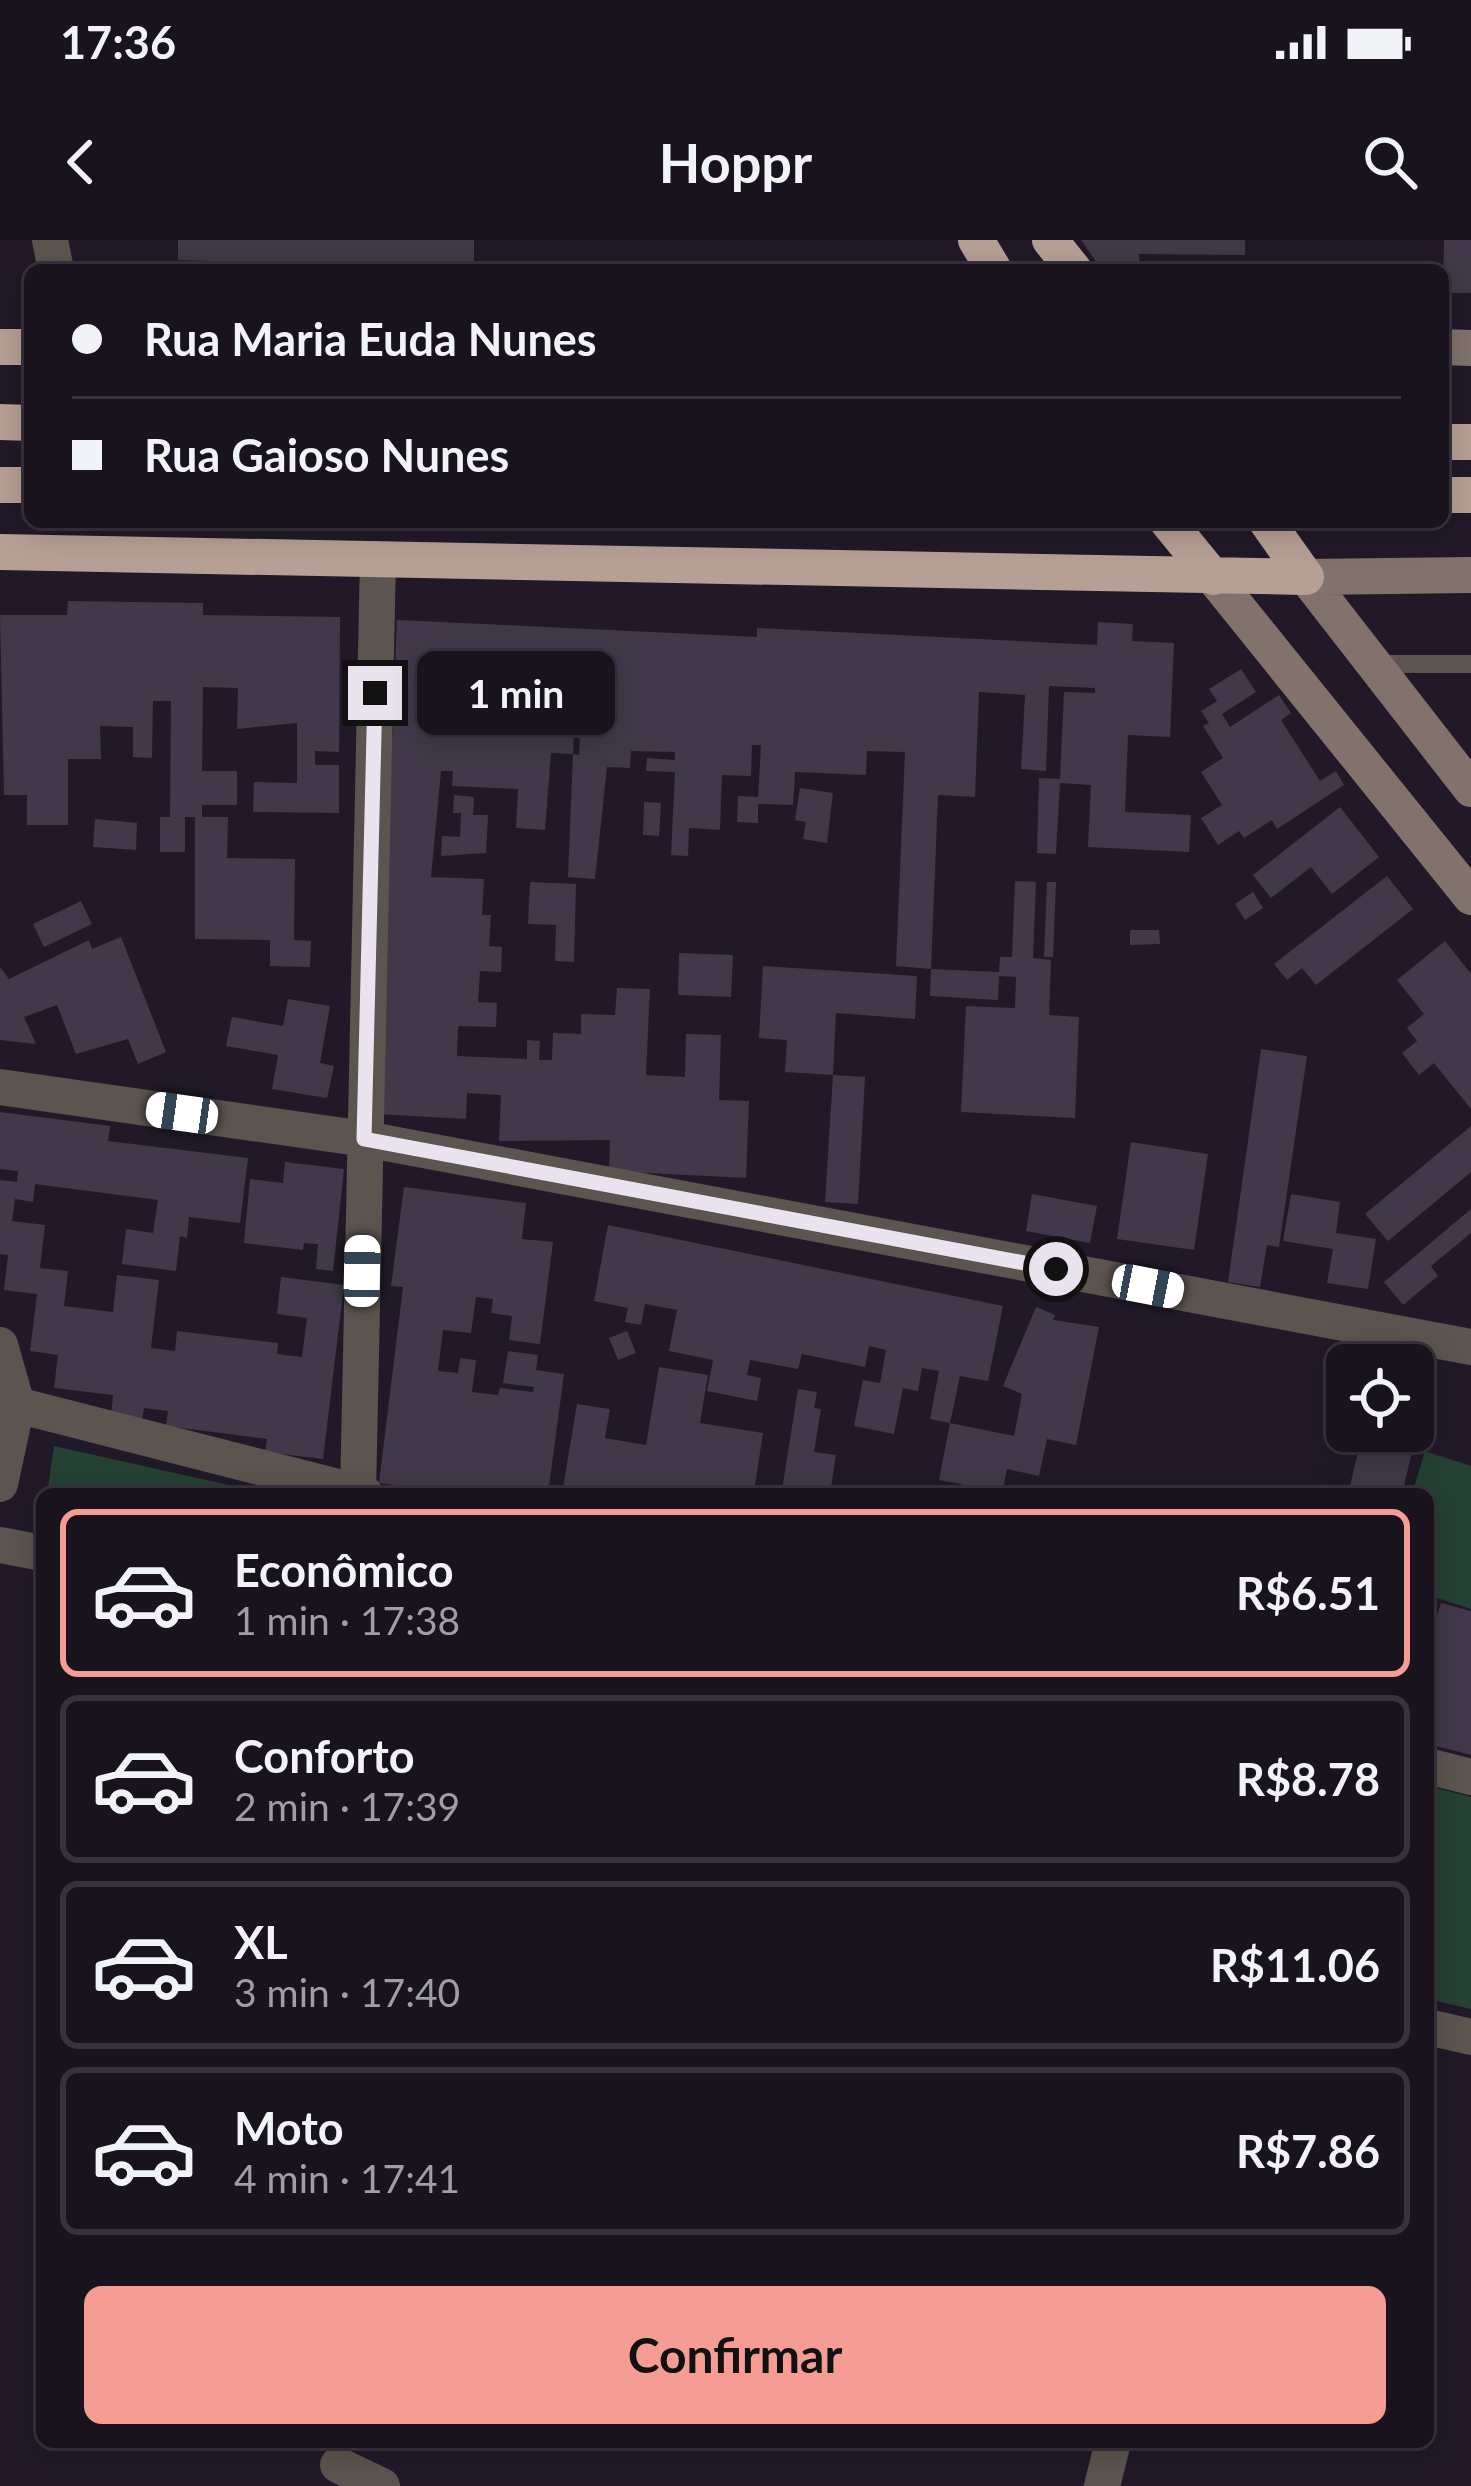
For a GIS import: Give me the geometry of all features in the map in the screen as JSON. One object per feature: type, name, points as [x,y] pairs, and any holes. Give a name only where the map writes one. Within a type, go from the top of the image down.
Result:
[{"type":"highway","points":[[1050,240],[1069,264]]},
{"type":"highway","points":[[1173,528],[1213,577]]},
{"type":"highway","points":[[1271,528],[1306,577]]},
{"type":"highway","points":[[0,551],[1306,577]]},
{"type":"main road","points":[[1306,577],[1471,575]]},
{"type":"main road","points":[[1213,577],[1471,897]]},
{"type":"main road","points":[[1306,577],[1471,789]]},
{"type":"street","points":[[360,1488],[378,559]]},
{"type":"street","points":[[0,1087],[364,1139],[1471,1347]]},
{"type":"street","points":[[0,1345],[17,1405],[0,1484]]},
{"type":"street","points":[[17,1405],[341,1488]]},
{"type":"street","points":[[0,1545],[36,1552]]},
{"type":"street","points":[[1434,1768],[1471,1777]]},
{"type":"street","points":[[1434,2029],[1471,2038]]},
{"type":"street","points":[[1102,2486],[1112,2448]]},
{"type":"street","points":[[338,2464],[382,2486]]},
{"type":"lane","points":[[1371,664],[1471,664]]},
{"type":"green space","points":[[54,1446],[242,1488],[48,1488]]},
{"type":"green space","points":[[1425,1452],[1471,1466],[1471,1609],[1434,1597],[1434,1488],[1414,1488]]},
{"type":"green space","points":[[1434,1788],[1471,1797],[1471,2009],[1434,2000]]},
{"type":"building","points":[[178,240],[474,240],[474,264],[178,260]]},
{"type":"building","points":[[1081,240],[1245,240],[1245,255],[1139,254],[1140,264],[1098,264]]},
{"type":"building","points":[[1444,240],[1471,240],[1471,293],[1449,293],[1449,264],[1444,264]]},
{"type":"building","points":[[68,601],[203,603],[203,615],[340,617],[339,752],[315,751],[315,765],[339,765],[339,813],[253,812],[254,782],[297,783],[297,723],[237,729],[238,688],[203,687],[202,771],[237,771],[237,805],[202,805],[202,817],[228,817],[227,858],[295,859],[294,940],[311,941],[310,967],[270,966],[270,940],[195,939],[195,817],[185,817],[185,852],[160,852],[160,817],[170,817],[171,701],[153,701],[152,758],[133,757],[133,727],[100,726],[101,759],[68,759],[68,825],[27,825],[27,795],[4,795],[0,615],[67,615]]},
{"type":"building","points":[[397,620],[757,637],[757,628],[1097,645],[1098,622],[1133,624],[1132,641],[1174,643],[1170,737],[1128,735],[1125,812],[1191,815],[1189,852],[1088,847],[1091,785],[1060,783],[1056,854],[1037,853],[1039,778],[1060,779],[1064,692],[1095,693],[1095,688],[1049,686],[1046,771],[1021,769],[1025,695],[979,692],[975,797],[938,795],[931,969],[896,966],[905,752],[867,751],[866,775],[795,772],[793,805],[758,804],[758,823],[737,822],[738,796],[758,797],[761,745],[752,745],[751,776],[722,775],[720,830],[689,828],[688,856],[671,855],[675,772],[646,771],[647,758],[675,760],[675,752],[631,751],[630,768],[607,767],[595,879],[568,877],[573,754],[551,753],[545,830],[516,828],[518,789],[452,786],[453,771],[441,771],[431,877],[484,879],[482,915],[491,915],[489,946],[502,947],[501,972],[480,971],[478,1002],[497,1003],[496,1027],[458,1026],[457,1056],[527,1059],[527,1040],[540,1041],[539,1060],[552,1060],[553,1033],[581,1034],[581,1014],[615,1015],[617,988],[650,989],[646,1075],[685,1077],[686,1034],[721,1035],[719,1100],[749,1101],[746,1178],[609,1171],[610,1140],[499,1141],[501,1095],[467,1093],[466,1119],[377,1114]],"holes":[[[576,686],[582,687],[579,755],[573,754]]]},
{"type":"building","points":[[1241,669],[1256,692],[1222,714],[1230,727],[1279,695],[1291,713],[1281,720],[1320,781],[1336,771],[1344,785],[1277,829],[1272,820],[1244,838],[1239,831],[1218,845],[1201,818],[1222,805],[1201,772],[1223,758],[1203,726],[1209,723],[1201,711],[1217,701],[1209,689]]},
{"type":"building","points":[[800,788],[833,793],[827,843],[803,839],[806,822],[795,820]]},
{"type":"building","points":[[454,795],[474,797],[473,815],[488,815],[486,853],[441,856],[442,836],[460,837],[461,813],[453,813]]},
{"type":"building","points":[[644,802],[661,803],[659,836],[643,835]]},
{"type":"building","points":[[1340,807],[1379,857],[1332,894],[1311,867],[1271,898],[1253,875]]},
{"type":"building","points":[[95,819],[137,823],[136,850],[93,847]]},
{"type":"building","points":[[1387,876],[1413,909],[1316,985],[1302,968],[1287,980],[1274,964]]},
{"type":"building","points":[[1015,881],[1036,882],[1033,958],[1051,960],[1049,1015],[1079,1017],[1075,1118],[961,1112],[966,1006],[1015,1008],[1016,977],[999,976],[998,1000],[930,996],[931,969],[999,972],[1000,957],[1012,957]]},
{"type":"building","points":[[530,882],[576,884],[574,962],[555,961],[556,925],[528,924]]},
{"type":"building","points":[[1047,882],[1056,882],[1053,957],[1044,957]]},
{"type":"building","points":[[1253,892],[1263,908],[1245,920],[1235,904]]},
{"type":"building","points":[[81,901],[92,924],[44,947],[33,924]]},
{"type":"building","points":[[1130,930],[1159,930],[1160,944],[1130,945]]},
{"type":"building","points":[[121,937],[166,1052],[138,1064],[128,1039],[76,1054],[57,1005],[24,1017],[36,1044],[0,1040],[0,967],[9,979],[89,940],[92,949]]},
{"type":"building","points":[[1445,941],[1471,974],[1471,1109],[1434,1063],[1419,1075],[1402,1053],[1417,1041],[1407,1028],[1424,1014],[1397,980]]},
{"type":"building","points":[[679,953],[733,955],[731,997],[678,995]]},
{"type":"building","points":[[763,966],[917,976],[915,1019],[836,1013],[833,1075],[785,1072],[787,1040],[759,1038]]},
{"type":"building","points":[[288,999],[330,1006],[320,1063],[334,1066],[327,1098],[272,1089],[278,1055],[226,1046],[232,1017],[283,1026]]},
{"type":"building","points":[[1261,1049],[1307,1056],[1279,1247],[1267,1245],[1260,1287],[1228,1282]]},
{"type":"building","points":[[833,1075],[865,1077],[858,1204],[825,1202]]},
{"type":"building","points":[[0,1112],[110,1126],[108,1141],[248,1158],[240,1223],[189,1217],[187,1238],[180,1236],[176,1271],[122,1264],[126,1229],[153,1233],[158,1200],[35,1184],[33,1202],[15,1199],[12,1221],[45,1225],[40,1268],[68,1271],[64,1306],[113,1312],[117,1275],[159,1280],[151,1348],[175,1351],[177,1331],[278,1343],[277,1354],[302,1357],[307,1318],[277,1314],[281,1277],[344,1285],[323,1459],[265,1452],[267,1439],[166,1426],[168,1411],[144,1408],[142,1419],[111,1416],[113,1395],[54,1388],[58,1355],[30,1351],[37,1294],[4,1290],[8,1255],[0,1254],[0,1180],[17,1182],[18,1171],[0,1169]]},
{"type":"building","points":[[1471,1126],[1471,1172],[1388,1241],[1365,1214]]},
{"type":"building","points":[[1131,1142],[1208,1154],[1194,1250],[1117,1239]]},
{"type":"building","points":[[285,1162],[344,1169],[333,1271],[316,1269],[318,1244],[304,1243],[303,1250],[244,1243],[250,1179],[283,1183]]},
{"type":"building","points":[[404,1187],[526,1203],[522,1239],[553,1242],[540,1344],[509,1340],[512,1316],[491,1313],[493,1299],[476,1297],[471,1333],[443,1330],[438,1371],[458,1373],[460,1358],[476,1360],[472,1392],[498,1395],[500,1388],[533,1392],[534,1387],[503,1383],[508,1351],[538,1355],[536,1370],[564,1374],[549,1488],[415,1488],[379,1483],[403,1287],[391,1286]]},
{"type":"building","points":[[1032,1194],[1097,1206],[1090,1243],[1026,1231]]},
{"type":"building","points":[[1291,1194],[1340,1202],[1336,1233],[1376,1239],[1368,1289],[1327,1283],[1333,1249],[1283,1241]]},
{"type":"building","points":[[1471,1209],[1471,1233],[1431,1266],[1438,1276],[1403,1305],[1384,1282]]},
{"type":"building","points":[[608,1225],[1003,1306],[988,1381],[960,1376],[950,1423],[930,1419],[939,1371],[922,1368],[918,1391],[903,1388],[894,1434],[854,1426],[863,1380],[880,1383],[886,1350],[869,1346],[865,1367],[802,1354],[798,1369],[750,1360],[747,1375],[761,1378],[757,1401],[707,1391],[713,1360],[669,1351],[677,1310],[645,1304],[641,1325],[625,1322],[628,1308],[594,1301]]},
{"type":"building","points":[[1036,1307],[1055,1315],[1053,1320],[1099,1327],[1076,1445],[1047,1439],[1039,1476],[1007,1469],[1003,1488],[960,1488],[961,1484],[939,1480],[950,1423],[1014,1436],[1022,1394],[1003,1386]]},
{"type":"building","points":[[627,1331],[636,1353],[618,1360],[609,1338]]},
{"type":"building","points":[[659,1367],[708,1375],[700,1423],[763,1433],[755,1485],[771,1488],[563,1488],[577,1404],[610,1409],[605,1438],[646,1445]]},
{"type":"building","points":[[798,1389],[817,1392],[814,1408],[821,1409],[814,1452],[836,1455],[831,1488],[782,1488]]},
{"type":"building","points":[[1358,1452],[1412,1452],[1403,1488],[1349,1488]]},
{"type":"building","points":[[1441,1603],[1471,1611],[1471,1755],[1434,1746],[1434,1626]]},
{"type":"route","points":[[375,693],[364,1139],[1056,1269]]}]
